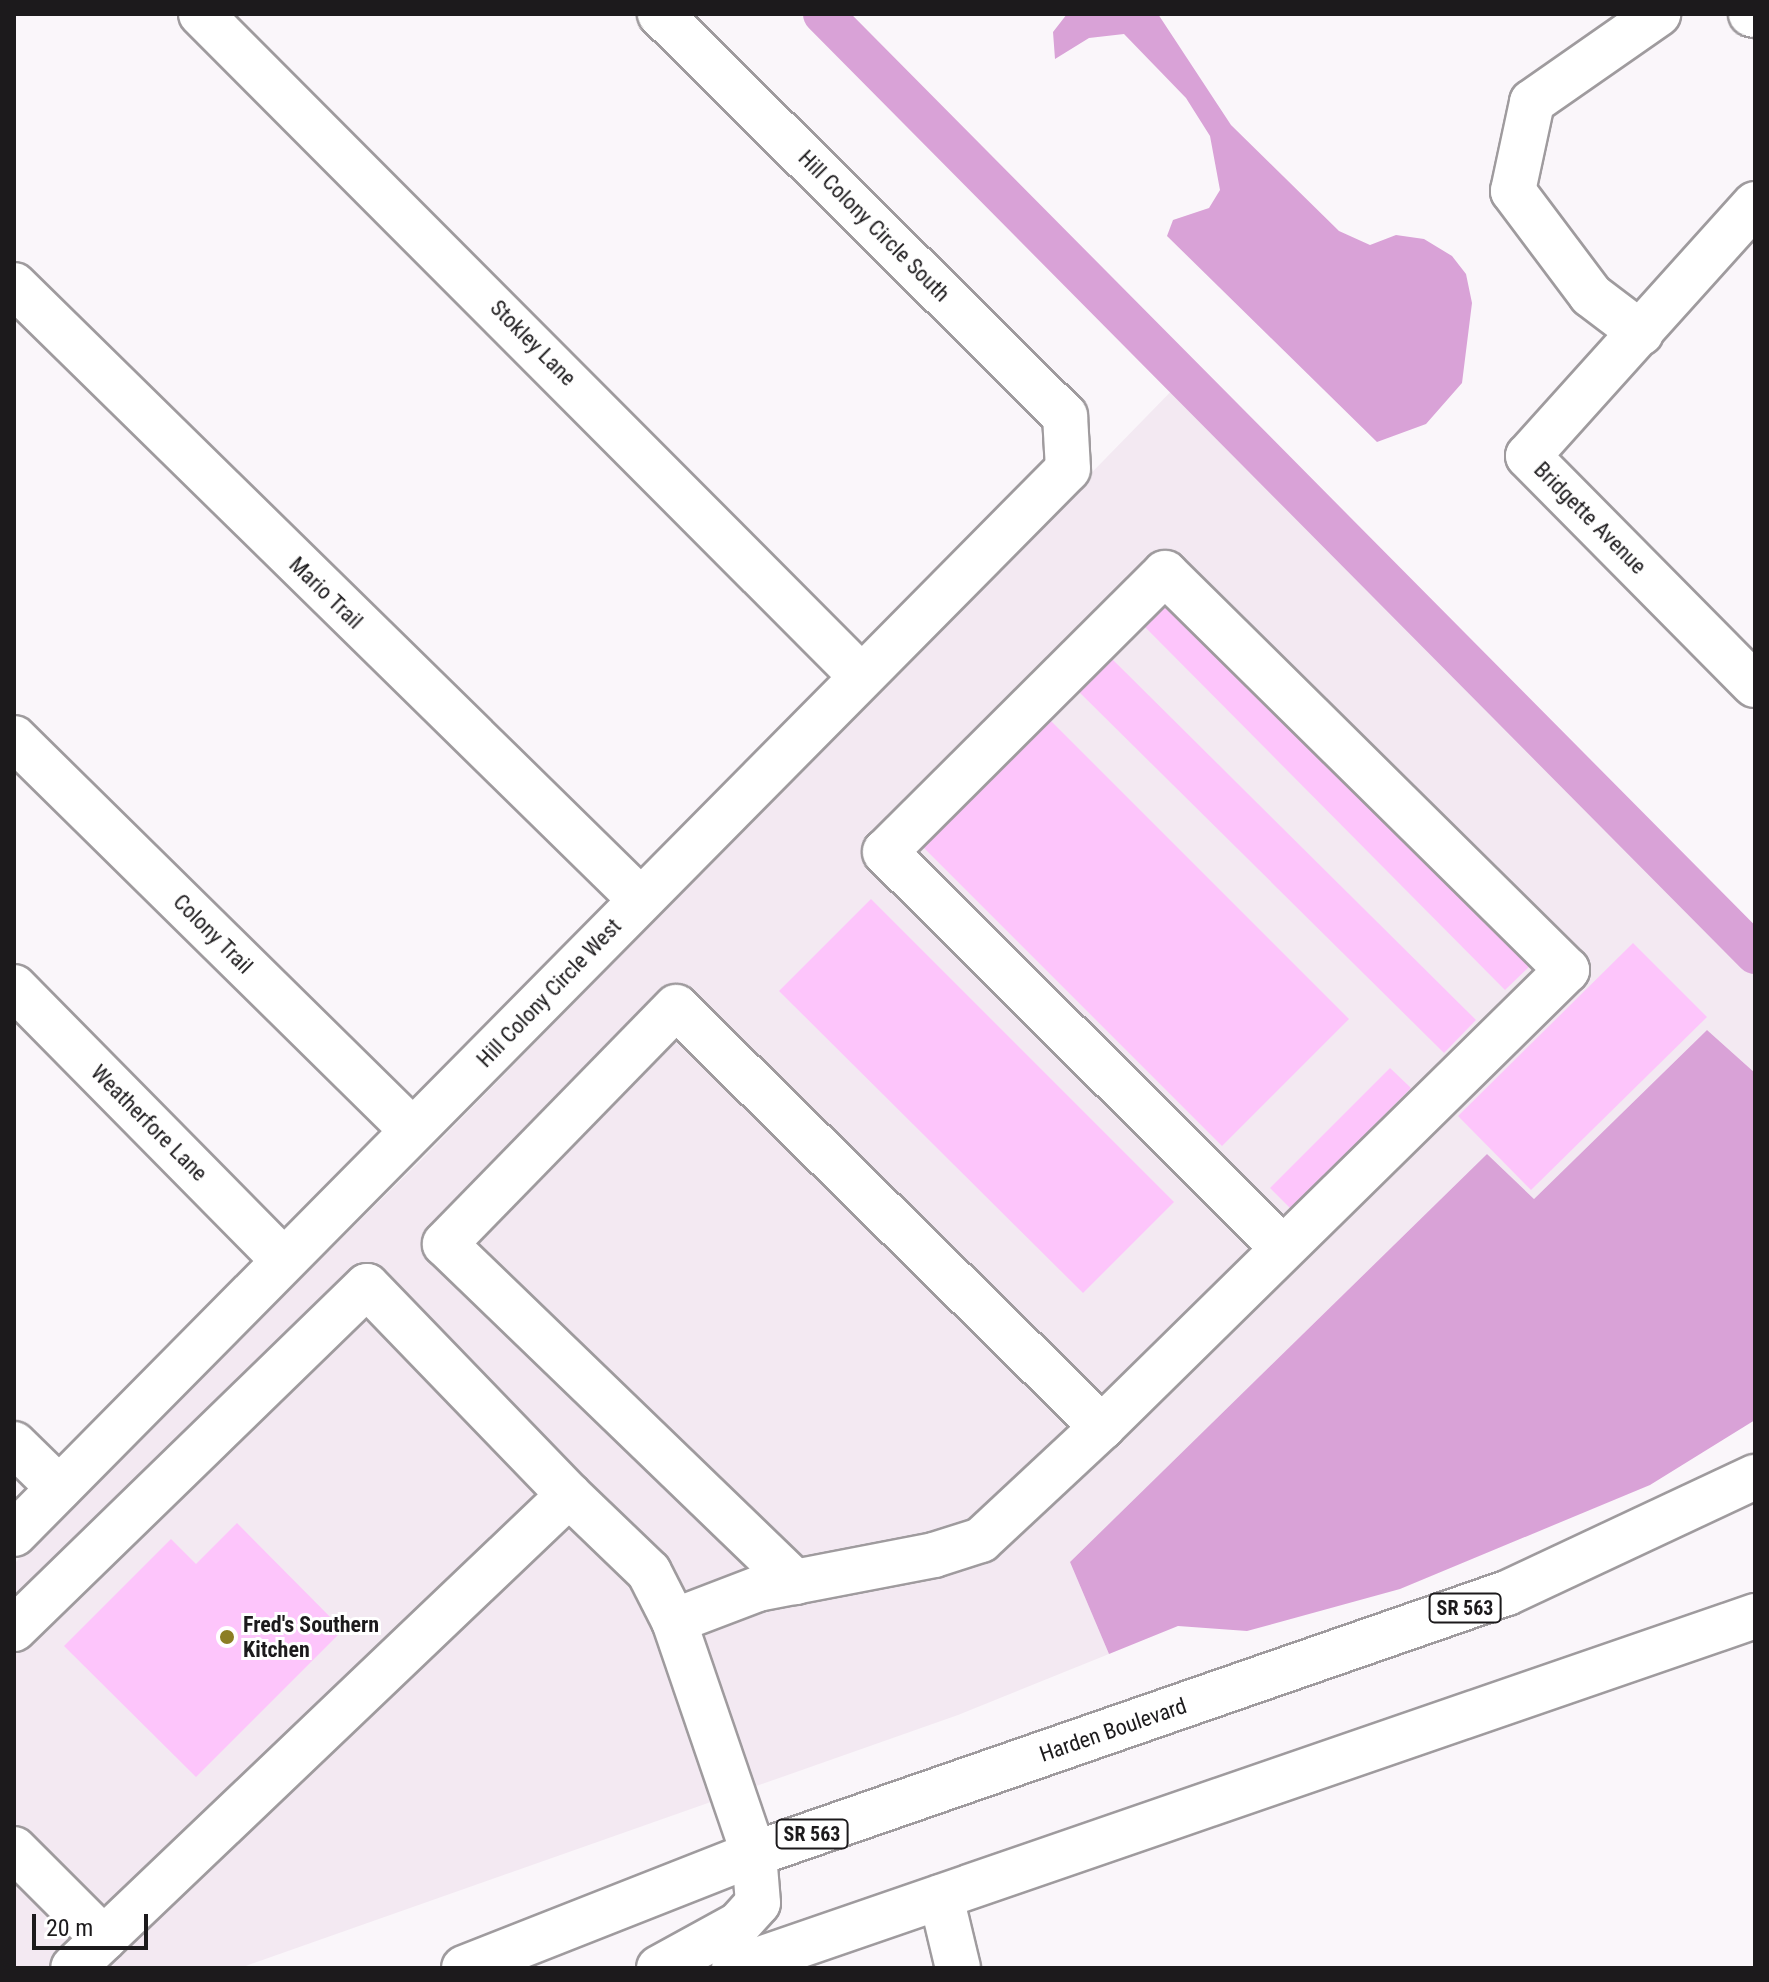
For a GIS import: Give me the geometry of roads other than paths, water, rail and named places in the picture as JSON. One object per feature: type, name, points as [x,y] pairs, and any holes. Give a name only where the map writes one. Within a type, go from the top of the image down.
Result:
[{"type":"street","name":"Stokley Lane","points":[[201,14],[861,676]]},
{"type":"street","name":"Hill Colony Circle South","points":[[660,14],[1065,416],[1071,446]]},
{"type":"street","points":[[1641,333],[1591,295],[1513,191],[1532,102],[1658,14]]},
{"type":"street","name":"Bridgette Avenue","points":[[1748,230],[1641,333],[1528,456],[1755,685]]},
{"type":"street","name":"Mario Trail","points":[[14,285],[640,899]]},
{"type":"street","name":"Hill Colony Circle West","points":[[14,1534],[861,676],[1058,484],[1071,446]]},
{"type":"street","points":[[674,1621],[795,1582],[981,1540],[1102,1427],[1567,970],[1165,573],[885,852],[1282,1247]]},
{"type":"street","name":"Colony Trail","points":[[14,738],[412,1130]]},
{"type":"street","name":"Weatherfore Lane","points":[[14,987],[283,1260]]},
{"type":"street","points":[[795,1582],[445,1244],[676,1007],[1102,1427]]},
{"type":"street","points":[[14,1629],[367,1286],[569,1495],[649,1572],[674,1621],[754,1854],[758,1903],[739,1924],[659,1968]]},
{"type":"street","points":[[14,1444],[59,1488]]},
{"type":"street","name":"Harden Boulevard","points":[[464,1968],[754,1854],[1507,1593],[1755,1477]]},
{"type":"street","points":[[14,1849],[89,1953],[569,1495]]},
{"type":"street","points":[[734,1968],[1755,1616]]},
{"type":"street","points":[[941,1897],[958,1968]]},
{"type":"waterway","points":[[823,14],[1755,954]]},
{"type":"place","name":"Fred's Southern Kitchen","points":[[227,1637]]}]
